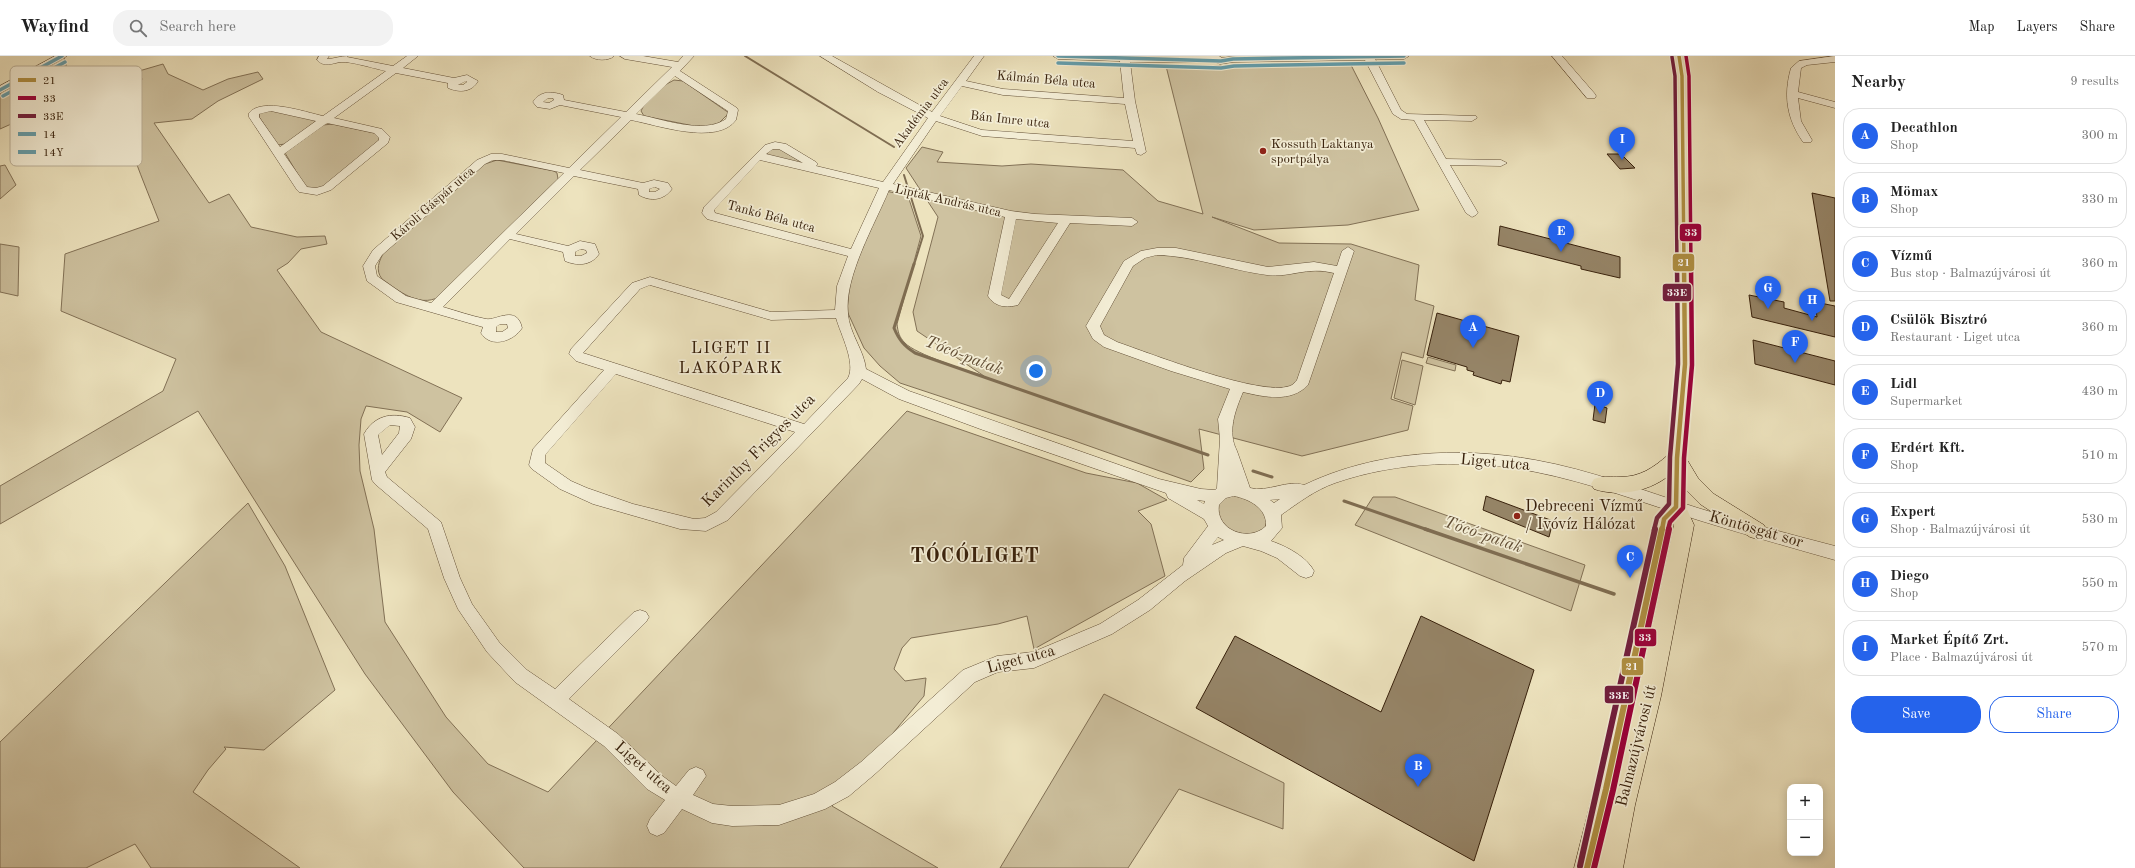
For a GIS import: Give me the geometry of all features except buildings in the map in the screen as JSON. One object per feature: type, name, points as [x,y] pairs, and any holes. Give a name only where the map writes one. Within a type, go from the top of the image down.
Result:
[{"type":"main road","points":[[1669,56],[1680,59]]},
{"type":"main road","name":"Balmazújvárosi út","points":[[1610,868],[1622,805],[1650,696],[1683,528],[1676,507],[1677,458],[1685,364],[1680,59]]},
{"type":"main road","points":[[1601,484],[1624,486],[1644,484],[1677,458],[1691,483],[1707,499],[1757,531]]},
{"type":"main road","name":"Balmazújvárosi út","points":[[1587,868],[1606,789],[1664,519],[1676,507]]},
{"type":"street","points":[[44,66],[62,56]]},
{"type":"street","points":[[324,56],[322,60],[325,62],[342,57],[454,81]]},
{"type":"street","points":[[279,153],[413,56]]},
{"type":"street","points":[[595,56],[609,56]]},
{"type":"street","points":[[559,102],[709,131],[719,128],[731,120],[733,110],[676,68],[625,56]]},
{"type":"street","points":[[433,309],[689,56]]},
{"type":"street","name":"Bán Imre utca","points":[[825,56],[934,117],[961,128],[982,133],[1140,149],[1130,101]]},
{"type":"street","name":"Akadémia utca","points":[[892,188],[934,117],[979,56]]},
{"type":"street","points":[[1058,56],[1125,59],[1215,58],[1228,61],[1234,57],[1262,59],[1299,57],[1370,60],[1404,56]]},
{"type":"street","points":[[1188,59],[1201,56]]},
{"type":"street","points":[[1246,56],[1262,59]]},
{"type":"street","points":[[1557,56],[1590,96]]},
{"type":"street","points":[[1125,59],[1130,101]]},
{"type":"street","points":[[1807,140],[1795,121],[1793,94],[1794,69],[1798,65],[1835,59]]},
{"type":"street","points":[[1370,60],[1397,112],[1405,117],[1472,118]]},
{"type":"street","name":"Kálmán Béla utca","points":[[960,83],[1003,92],[1130,101]]},
{"type":"street","points":[[0,90],[10,85]]},
{"type":"street","points":[[1793,94],[1835,105]]},
{"type":"street","points":[[271,108],[378,131],[385,137],[384,141],[327,188],[317,192],[307,192],[300,188],[279,153],[254,117],[256,112],[271,108]]},
{"type":"street","points":[[1417,117],[1472,212]]},
{"type":"street","name":"Tankó Béla utca","points":[[856,254],[708,213],[708,209],[758,156],[892,188]]},
{"type":"street","name":"Károli Gáspár utca","points":[[490,325],[401,299],[371,278],[369,266],[377,253],[481,162],[491,157],[502,157],[644,187]]},
{"type":"street","points":[[1444,162],[1501,163]]},
{"type":"street","points":[[892,188],[856,254],[843,286],[841,314],[852,348],[858,360],[859,370],[904,395],[1158,485],[1201,495],[1248,493],[1267,505],[1272,513],[1274,521],[1272,529],[1267,535],[1247,540]]},
{"type":"street","name":"Lipták András utca","points":[[892,188],[1011,216],[1066,220],[1132,222]]},
{"type":"street","name":"Lipták András utca","points":[[1011,216],[994,296],[998,301],[1006,304],[1013,302],[1066,220]]},
{"type":"street","points":[[507,235],[569,250]]},
{"type":"street","points":[[1340,271],[1316,266],[1286,270],[1255,270],[1189,254],[1161,252],[1140,255],[1128,264],[1093,326],[1096,336],[1112,345],[1238,387],[1281,392],[1296,389],[1302,382],[1348,251]]},
{"type":"street","points":[[807,430],[613,369],[581,358],[576,354],[578,349],[636,286],[650,281],[771,316],[841,314]]},
{"type":"street","name":"Karinthy Frigyes utca","points":[[613,369],[538,454],[537,465],[561,481],[617,506],[689,524],[704,525],[714,522],[722,516],[854,381],[859,370]]},
{"type":"street","points":[[1214,521],[1212,502],[1221,494],[1227,439],[1225,419],[1238,387]]},
{"type":"street","points":[[1227,439],[1248,493]]},
{"type":"street","name":"Liget utca","points":[[1272,513],[1286,501],[1312,486],[1340,474],[1398,462],[1430,460],[1503,461],[1570,474],[1676,507]]},
{"type":"street","name":"Liget utca","points":[[377,471],[380,480],[434,526],[452,578],[466,609],[494,647],[521,676],[611,740],[654,782],[678,798],[712,813],[732,816],[779,815],[818,802],[842,789],[868,768],[969,676],[997,664],[1034,660],[1070,646],[1106,629],[1144,605],[1179,576],[1220,548],[1247,540]]},
{"type":"street","points":[[1158,485],[1214,521],[1224,534],[1279,551],[1306,571],[1272,529]]},
{"type":"street","name":"Liget utca","points":[[1248,493],[1280,493],[1312,486]]},
{"type":"street","name":"Köntösgát sor","points":[[1676,507],[1835,553]]},
{"type":"street","name":"Liget utca","points":[[1179,576],[1214,521]]},
{"type":"street","points":[[556,700],[640,616]]},
{"type":"street","points":[[657,826],[696,776]]},
{"type":"shaded area","points":[[64,57],[66,66],[48,66]]},
{"type":"shaded area","points":[[163,64],[168,74],[203,90],[228,79],[258,72],[263,79],[218,101],[192,119],[154,123],[209,203],[229,194],[251,227],[297,237],[325,236],[327,244],[301,249],[288,263],[277,270],[321,332],[462,398],[440,432],[407,412],[366,406],[361,419],[359,445],[360,471],[374,529],[385,622],[446,717],[488,764],[548,792],[907,411],[1086,473],[1137,483],[1167,500],[1138,511],[1151,524],[1165,576],[1034,649],[1027,616],[998,624],[911,638],[902,648],[894,669],[905,681],[926,678],[924,696],[832,806],[938,868],[524,868],[453,792],[365,674],[198,411],[0,524],[0,486],[163,391],[176,359],[61,311],[65,254],[159,221],[138,166],[142,166],[142,70]]},
{"type":"shaded area","points":[[1351,65],[1378,118],[1419,210],[1348,225],[1254,230],[1212,217],[1279,243],[1351,244],[1419,265],[1415,300],[1434,306],[1423,358],[1402,352],[1391,399],[1413,406],[1408,430],[1302,456],[1199,429],[1204,469],[1191,482],[1072,440],[900,383],[880,366],[864,348],[847,311],[851,268],[886,191],[908,196],[921,236],[897,324],[900,336],[905,343],[919,352],[942,362],[984,376],[917,331],[913,312],[938,217],[906,168],[922,147],[943,152],[937,162],[1002,166],[1031,164],[1123,170],[1158,201],[1203,214],[1166,66]]},
{"type":"shaded area","points":[[674,80],[683,81],[729,113],[717,125],[704,128],[644,116],[641,111],[643,107],[665,85]]},
{"type":"shaded area","points":[[10,87],[10,125],[0,129],[0,92]]},
{"type":"shaded area","points":[[270,110],[315,120],[315,122],[285,144],[278,145],[259,117],[259,113]]},
{"type":"shaded area","points":[[333,124],[375,133],[380,138],[380,141],[325,186],[316,189],[306,188],[285,153],[323,125]]},
{"type":"shaded area","points":[[777,147],[806,165],[767,155],[768,151]]},
{"type":"shaded area","points":[[497,160],[554,171],[557,173],[558,179],[439,297],[431,300],[416,299],[382,279],[378,269],[379,262],[384,252],[482,165]]},
{"type":"shaded area","points":[[5,165],[16,185],[0,199],[0,166]]},
{"type":"shaded area","points":[[0,244],[19,247],[18,296],[0,292]]},
{"type":"shaded area","points":[[1428,357],[1456,365],[1455,371],[1426,363]]},
{"type":"shaded area","points":[[1402,360],[1423,366],[1415,405],[1394,398]]},
{"type":"shaded area","points":[[1235,495],[1254,500],[1268,518],[1265,528],[1256,534],[1236,534],[1220,522],[1217,507],[1223,499]]},
{"type":"shaded area","points":[[1373,497],[1395,497],[1585,565],[1571,611],[1355,525]]},
{"type":"shaded area","points":[[248,503],[285,566],[335,690],[264,750],[224,747],[226,749],[208,770],[193,792],[300,868],[151,868],[135,844],[86,868],[0,868],[0,742]]},
{"type":"shaded area","points":[[1104,694],[1284,783],[1283,829],[1179,789],[1128,868],[1000,868]]},
{"type":"waterway","name":"Tócó-patak","points":[[745,56],[894,147]]},
{"type":"waterway","name":"Tócó-patak","points":[[904,175],[923,236],[914,265]]},
{"type":"waterway","name":"Tócó-patak","points":[[914,264],[894,328],[902,342],[915,353],[1208,455]]},
{"type":"waterway","name":"Tócó-patak","points":[[1253,471],[1272,477]]},
{"type":"waterway","name":"Tócó-patak","points":[[1344,501],[1428,530]]},
{"type":"waterway","name":"Tócó-patak","points":[[1425,529],[1614,594]]},
{"type":"transit line","name":"14","points":[[44,66],[62,56]]},
{"type":"transit line","name":"14","points":[[1058,56],[1200,59],[1221,61],[1233,59],[1404,56]]},
{"type":"transit line","name":"21","points":[[1587,868],[1606,789],[1664,519],[1676,507],[1677,458],[1685,364],[1682,76],[1679,56]]},
{"type":"transit line","name":"33","points":[[1594,868],[1613,790],[1670,522],[1683,508],[1684,458],[1692,365],[1689,76],[1686,56]]},
{"type":"transit line","name":"33E","points":[[1580,866],[1599,787],[1657,518],[1669,504],[1670,457],[1678,364],[1675,76],[1672,57]]},
{"type":"transit line","name":"14Y","points":[[58,66],[65,62]]},
{"type":"transit line","name":"14Y","points":[[1058,63],[1200,66],[1221,68],[1234,66],[1404,63]]},
{"type":"transit line","name":"14","points":[[0,90],[10,85]]},
{"type":"transit line","name":"14Y","points":[[3,96],[10,92]]},
{"type":"place","name":"Kossuth Laktanya sportpálya","points":[[1263,151]]},
{"type":"place","name":"Market Építő Zrt.","points":[[1622,160]]},
{"type":"place","name":"Lidl","points":[[1561,252]]},
{"type":"place","name":"Expert","points":[[1768,309]]},
{"type":"place","name":"Diego","points":[[1812,321]]},
{"type":"place","name":"Decathlon","points":[[1473,348]]},
{"type":"place","name":"Erdért Kft.","points":[[1795,363]]},
{"type":"place","name":"Csülök Bisztró","points":[[1600,414]]},
{"type":"place","name":"Debreceni Vízmű / Ivóvíz Hálózat","points":[[1517,516]]},
{"type":"place","name":"Vízmű","points":[[1630,578]]},
{"type":"place","name":"Mömax","points":[[1418,787]]},
{"type":"district","name":"LIGET II LAKÓPARK","points":[[731,358]]},
{"type":"district","name":"TÓCÓLIGET","points":[[975,557]]}]
